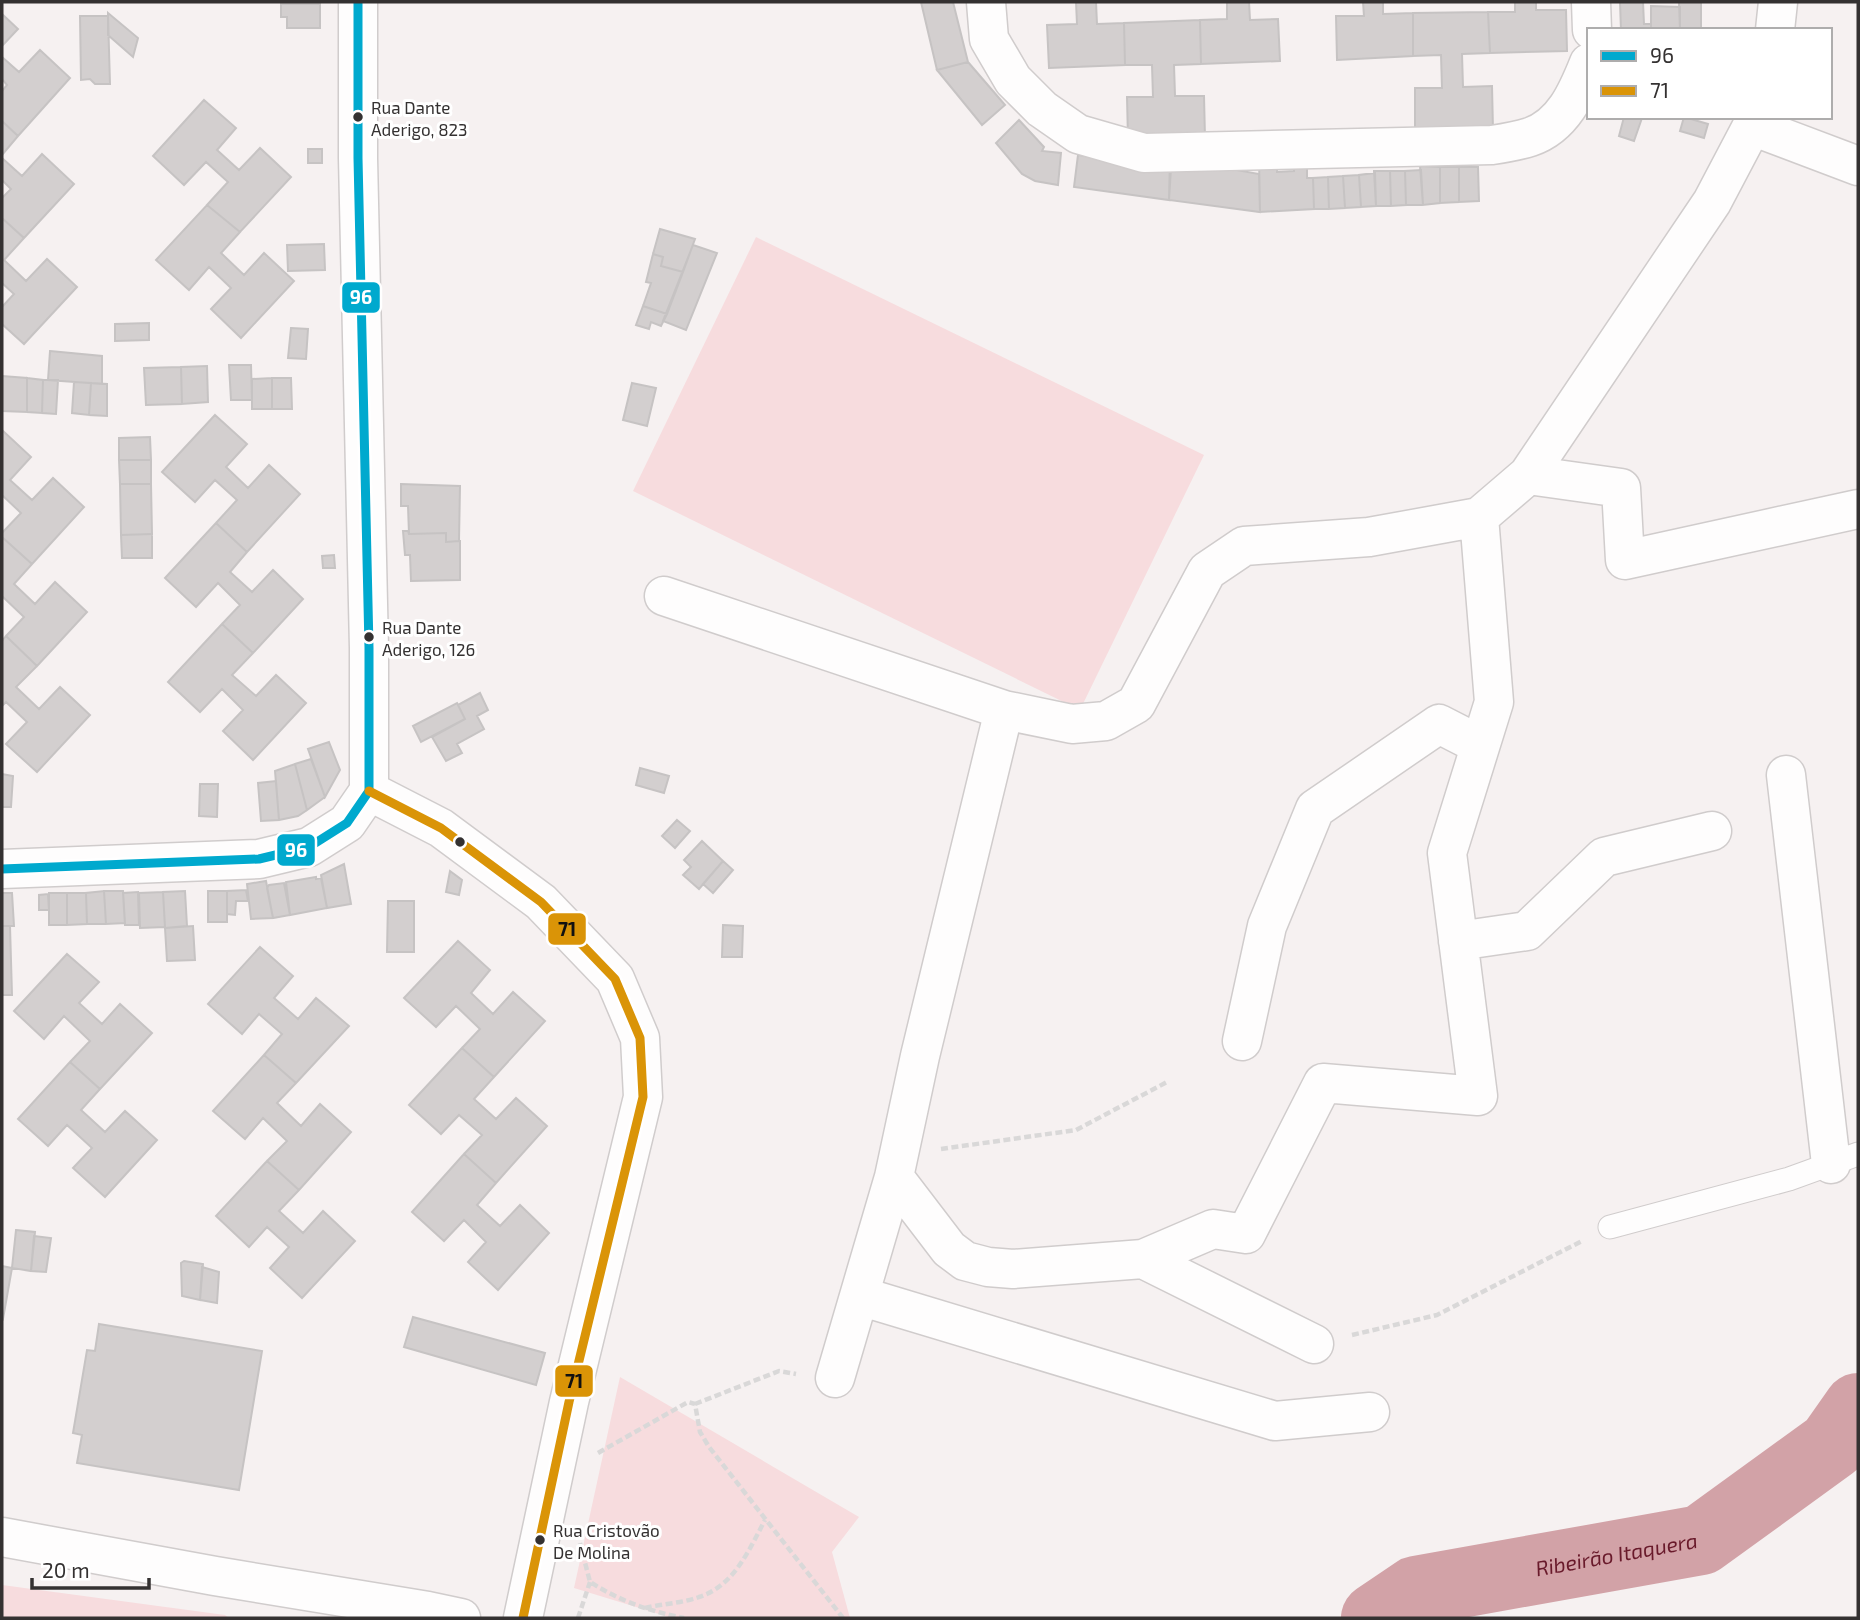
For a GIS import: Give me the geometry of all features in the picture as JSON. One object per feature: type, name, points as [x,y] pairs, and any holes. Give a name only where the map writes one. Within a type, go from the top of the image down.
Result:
[{"type":"street","points":[[2,869],[259,859],[309,847],[347,823],[369,791],[369,648],[358,158],[358,2]]},
{"type":"street","points":[[986,2],[989,39],[1013,80],[1042,109],[1078,134],[1143,153],[1492,145],[1531,137],[1559,120],[1580,86],[1587,68]]},
{"type":"street","points":[[1591,2],[1592,28]]},
{"type":"street","points":[[1775,28],[1778,2]]},
{"type":"street","points":[[664,596],[1004,710],[1072,724],[1106,721],[1136,704],[1208,571],[1244,546],[1368,537],[1479,517],[1528,475],[1712,202],[1753,122],[1858,166]]},
{"type":"street","points":[[1528,475],[1622,488],[1625,560],[1858,509]]},
{"type":"street","points":[[897,1166],[949,1249],[965,1261],[1013,1269],[1143,1259],[1213,1229],[1246,1234],[1323,1083],[1478,1096],[1447,853],[1494,702],[1479,517]]},
{"type":"street","points":[[835,1378],[897,1166],[923,1042],[1004,710]]},
{"type":"street","points":[[1242,1041],[1267,926],[1315,809],[1439,724],[1480,744]]},
{"type":"street","points":[[1786,775],[1844,1159]]},
{"type":"street","points":[[369,791],[440,828],[541,902],[615,979],[640,1038],[643,1097],[569,1402],[523,1618]]},
{"type":"street","points":[[1458,941],[1527,930],[1604,857],[1712,831]]},
{"type":"street","points":[[1143,1259],[1314,1344]]},
{"type":"street","points":[[860,1296],[1275,1421],[1370,1412]]},
{"type":"street","points":[[2,1537],[305,1604],[428,1611],[461,1618]]},
{"type":"lane","points":[[1610,1227],[1789,1179],[1844,1159]]},
{"type":"path","points":[[897,1166],[1076,1130],[1169,1082]]},
{"type":"path","points":[[1314,1344],[1437,1315],[1610,1227]]},
{"type":"path","points":[[590,1457],[688,1402],[695,1404],[779,1371],[835,1378]]},
{"type":"path","points":[[695,1404],[700,1432],[765,1520],[843,1618]]},
{"type":"path","points":[[644,1608],[698,1598],[718,1588],[732,1576],[765,1520]]},
{"type":"path","points":[[578,1536],[590,1582],[578,1618]]},
{"type":"path","points":[[590,1582],[612,1596],[644,1608],[684,1618]]},
{"type":"shaded area","points":[[756,237],[1204,455],[1080,710],[633,491]]},
{"type":"shaded area","points":[[620,1377],[859,1517],[832,1552],[850,1618],[672,1618],[574,1588]]},
{"type":"shaded area","points":[[2,1585],[225,1615],[229,1618],[2,1618]]},
{"type":"building","points":[[921,2],[953,2],[968,62],[937,70]]},
{"type":"building","points":[[1076,2],[1096,2],[1097,24],[1124,23],[1125,65],[1049,68],[1047,25],[1077,24]]},
{"type":"building","points":[[1227,2],[1249,2],[1250,20],[1278,19],[1280,61],[1201,64],[1200,20],[1227,19]]},
{"type":"building","points":[[1363,2],[1383,2],[1383,14],[1413,13],[1413,56],[1337,60],[1336,16],[1364,16]]},
{"type":"building","points":[[1515,2],[1536,2],[1536,10],[1566,10],[1567,51],[1490,53],[1488,12],[1515,12]]},
{"type":"building","points":[[1620,2],[1643,2],[1644,24],[1651,24],[1651,28],[1621,28]]},
{"type":"building","points":[[1679,2],[1701,2],[1701,28],[1680,28]]},
{"type":"building","points":[[281,4],[320,4],[320,28],[287,28],[287,17],[281,17]]},
{"type":"building","points":[[1651,6],[1680,7],[1680,28],[1651,28]]},
{"type":"building","points":[[1488,12],[1490,53],[1462,54],[1463,87],[1492,86],[1493,130],[1415,131],[1415,88],[1442,88],[1441,55],[1413,56],[1413,13]]},
{"type":"building","points":[[108,13],[138,38],[133,57],[108,35]]},
{"type":"building","points":[[2,14],[18,29],[2,46]]},
{"type":"building","points":[[80,16],[108,16],[110,84],[95,84],[90,79],[81,80]]},
{"type":"building","points":[[1200,20],[1201,64],[1174,65],[1175,96],[1204,96],[1205,138],[1128,139],[1127,97],[1153,97],[1152,65],[1125,65],[1124,23]]},
{"type":"building","points":[[40,50],[70,78],[18,136],[2,121],[2,91],[7,85],[2,79],[2,57],[19,72]]},
{"type":"building","points":[[968,62],[1005,105],[982,125],[937,70]]},
{"type":"building","points":[[204,100],[236,128],[217,150],[239,170],[260,148],[291,177],[240,232],[207,205],[228,182],[206,162],[184,185],[153,156]]},
{"type":"building","points":[[1623,119],[1642,119],[1634,141],[1619,136]]},
{"type":"building","points":[[1683,119],[1708,124],[1704,138],[1680,131]]},
{"type":"building","points":[[1019,120],[1044,147],[1042,151],[1061,153],[1058,185],[1035,181],[1022,174],[996,143]]},
{"type":"building","points":[[2,121],[18,136],[2,155]]},
{"type":"building","points":[[308,149],[322,149],[322,163],[308,163]]},
{"type":"building","points":[[42,154],[74,184],[24,238],[2,218],[2,198],[11,189],[2,180],[2,158],[22,176]]},
{"type":"building","points":[[1078,155],[1171,168],[1169,200],[1074,187]]},
{"type":"building","points":[[1277,156],[1277,172],[1294,171],[1294,167],[1307,166],[1307,178],[1313,178],[1314,209],[1260,212],[1259,157]]},
{"type":"building","points":[[1170,158],[1259,174],[1260,212],[1169,200]]},
{"type":"building","points":[[1420,166],[1440,167],[1440,203],[1423,205]]},
{"type":"building","points":[[1440,167],[1459,167],[1459,202],[1440,203]]},
{"type":"building","points":[[1459,167],[1478,167],[1479,201],[1459,202]]},
{"type":"building","points":[[1421,170],[1423,205],[1406,205],[1405,171]]},
{"type":"building","points":[[1374,171],[1390,171],[1391,206],[1376,206]]},
{"type":"building","points":[[1390,171],[1405,171],[1406,205],[1391,206]]},
{"type":"building","points":[[1375,173],[1376,206],[1361,207],[1359,175]]},
{"type":"building","points":[[1359,175],[1361,207],[1345,208],[1343,176]]},
{"type":"building","points":[[1343,176],[1345,208],[1329,209],[1328,177]]},
{"type":"building","points":[[1328,177],[1329,209],[1314,209],[1313,178]]},
{"type":"building","points":[[207,205],[240,232],[221,253],[244,275],[264,253],[294,281],[241,338],[211,309],[231,288],[209,267],[189,290],[156,260]]},
{"type":"building","points":[[2,218],[24,238],[4,260],[26,281],[47,259],[77,287],[24,344],[2,324],[2,307],[14,294],[2,283]]},
{"type":"building","points":[[660,229],[695,239],[683,272],[661,266],[663,257],[653,254]]},
{"type":"building","points":[[324,244],[325,270],[288,271],[287,245]]},
{"type":"building","points":[[693,245],[717,253],[686,330],[663,321]]},
{"type":"building","points":[[653,254],[663,257],[661,266],[683,272],[667,314],[643,306],[651,283],[646,282]]},
{"type":"building","points":[[643,306],[667,314],[661,326],[651,322],[649,329],[636,325]]},
{"type":"building","points":[[149,323],[149,340],[115,341],[115,324]]},
{"type":"building","points":[[291,328],[308,329],[306,359],[288,358]]},
{"type":"building","points":[[50,351],[102,356],[102,384],[48,380]]},
{"type":"building","points":[[229,365],[251,365],[252,400],[231,400]]},
{"type":"building","points":[[207,366],[208,402],[182,404],[181,367]]},
{"type":"building","points":[[181,367],[182,404],[146,405],[144,368]]},
{"type":"building","points":[[2,376],[27,378],[27,412],[2,411]]},
{"type":"building","points":[[27,378],[43,380],[42,413],[27,412]]},
{"type":"building","points":[[272,378],[291,378],[292,409],[272,409]]},
{"type":"building","points":[[272,378],[272,409],[252,409],[252,379]]},
{"type":"building","points":[[43,380],[58,380],[56,414],[42,413]]},
{"type":"building","points":[[74,382],[91,383],[89,415],[72,413]]},
{"type":"building","points":[[91,383],[107,384],[107,416],[89,415]]},
{"type":"building","points":[[632,383],[656,388],[647,426],[623,420]]},
{"type":"building","points":[[215,415],[247,444],[226,467],[248,488],[269,465],[300,494],[247,552],[216,523],[237,500],[215,480],[195,502],[162,472]]},
{"type":"building","points":[[2,430],[31,457],[10,480],[32,500],[53,478],[84,507],[32,564],[2,537],[2,533],[21,513],[2,495]]},
{"type":"building","points":[[150,437],[151,460],[119,460],[119,438]]},
{"type":"building","points":[[119,460],[151,460],[151,484],[120,484]]},
{"type":"building","points":[[120,484],[151,484],[152,534],[121,535]]},
{"type":"building","points":[[401,484],[460,486],[459,541],[446,542],[446,533],[409,534],[408,506],[401,506]]},
{"type":"building","points":[[216,523],[247,552],[230,572],[252,592],[273,570],[303,599],[253,653],[222,624],[240,605],[218,583],[196,607],[165,578]]},
{"type":"building","points":[[403,531],[408,531],[409,534],[446,533],[446,542],[460,541],[460,580],[411,581],[410,555],[405,555]]},
{"type":"building","points":[[152,534],[152,558],[122,558],[121,535]]},
{"type":"building","points":[[2,537],[32,564],[14,584],[35,604],[55,582],[87,612],[37,666],[6,636],[24,617],[2,596]]},
{"type":"building","points":[[334,555],[335,568],[323,568],[322,556]]},
{"type":"building","points":[[222,624],[253,653],[232,675],[256,696],[276,675],[306,703],[253,760],[223,731],[243,710],[222,689],[200,712],[168,682]]},
{"type":"building","points":[[6,636],[37,666],[16,687],[39,709],[60,687],[90,715],[37,772],[6,744],[27,722],[6,702],[2,706],[2,641]]},
{"type":"building","points":[[480,693],[488,710],[477,716],[484,729],[457,744],[462,753],[446,761],[432,737],[465,719],[458,705]]},
{"type":"building","points":[[457,703],[465,719],[421,742],[413,726]]},
{"type":"building","points":[[329,742],[340,770],[325,797],[308,749]]},
{"type":"building","points":[[311,759],[325,797],[307,810],[295,764]]},
{"type":"building","points":[[295,764],[307,810],[298,816],[279,820],[275,771]]},
{"type":"building","points":[[640,768],[669,776],[664,793],[636,785]]},
{"type":"building","points":[[2,774],[13,776],[11,807],[2,807]]},
{"type":"building","points":[[276,781],[279,820],[261,821],[258,783]]},
{"type":"building","points":[[200,784],[218,784],[217,817],[199,816]]},
{"type":"building","points":[[677,820],[690,831],[675,848],[662,836]]},
{"type":"building","points":[[702,841],[723,861],[699,889],[683,875],[691,867],[684,860]]},
{"type":"building","points":[[723,861],[733,870],[713,893],[703,884]]},
{"type":"building","points":[[344,864],[351,904],[327,908],[321,875]]},
{"type":"building","points":[[450,871],[462,880],[459,895],[446,892]]},
{"type":"building","points":[[321,878],[327,908],[290,915],[286,882]]},
{"type":"building","points":[[266,881],[273,918],[251,919],[247,884]]},
{"type":"building","points":[[284,883],[290,915],[273,918],[267,888],[269,885]]},
{"type":"building","points":[[246,890],[248,901],[236,901],[235,915],[227,914],[227,891]]},
{"type":"building","points":[[104,891],[106,924],[87,924],[86,893]]},
{"type":"building","points":[[104,891],[123,891],[125,923],[106,924]]},
{"type":"building","points":[[185,891],[187,926],[165,928],[163,892]]},
{"type":"building","points":[[208,891],[227,891],[227,922],[208,922]]},
{"type":"building","points":[[138,892],[139,925],[125,925],[123,893]]},
{"type":"building","points":[[163,892],[165,927],[140,928],[139,893]]},
{"type":"building","points":[[2,893],[12,893],[14,926],[2,926]]},
{"type":"building","points":[[49,893],[67,893],[67,925],[49,925]]},
{"type":"building","points":[[67,893],[86,893],[87,924],[67,925]]},
{"type":"building","points":[[48,894],[49,910],[39,910],[39,895]]},
{"type":"building","points":[[388,901],[414,901],[414,952],[387,952]]},
{"type":"building","points":[[723,925],[743,926],[742,957],[722,957]]},
{"type":"building","points":[[2,926],[10,926],[12,995],[2,995]]},
{"type":"building","points":[[193,926],[195,960],[167,961],[165,928]]},
{"type":"building","points":[[458,941],[490,970],[471,993],[493,1014],[513,992],[545,1021],[494,1077],[462,1048],[480,1029],[456,1006],[436,1027],[404,998]]},
{"type":"building","points":[[260,947],[293,976],[274,998],[298,1019],[316,998],[349,1026],[296,1083],[264,1055],[282,1034],[259,1014],[242,1034],[208,1004]]},
{"type":"building","points":[[67,954],[99,982],[79,1003],[102,1024],[120,1004],[152,1033],[100,1089],[70,1062],[90,1041],[64,1016],[44,1039],[14,1011]]},
{"type":"building","points":[[462,1048],[494,1077],[474,1099],[496,1119],[516,1098],[547,1126],[496,1183],[464,1154],[482,1135],[459,1115],[441,1134],[409,1105]]},
{"type":"building","points":[[264,1055],[296,1083],[277,1103],[301,1126],[320,1104],[351,1132],[299,1190],[267,1161],[287,1141],[263,1118],[245,1139],[213,1111]]},
{"type":"building","points":[[70,1062],[100,1089],[81,1110],[105,1132],[125,1111],[157,1140],[105,1197],[73,1168],[92,1148],[67,1125],[48,1146],[18,1119]]},
{"type":"building","points":[[464,1154],[496,1183],[477,1205],[500,1226],[520,1205],[549,1233],[498,1290],[468,1262],[486,1242],[464,1220],[444,1241],[412,1212]]},
{"type":"building","points":[[267,1161],[299,1190],[279,1211],[303,1233],[323,1211],[355,1241],[302,1298],[270,1268],[289,1247],[267,1227],[249,1247],[216,1216]]},
{"type":"building","points":[[16,1230],[35,1232],[31,1271],[12,1268]]},
{"type":"building","points":[[34,1236],[51,1238],[46,1272],[31,1271]]},
{"type":"building","points":[[184,1261],[203,1264],[200,1300],[182,1296],[181,1263]]},
{"type":"building","points":[[2,1266],[12,1268],[3,1319],[2,1318]]},
{"type":"building","points":[[202,1267],[219,1272],[217,1303],[200,1300]]},
{"type":"building","points":[[413,1317],[545,1353],[536,1385],[404,1347]]},
{"type":"building","points":[[99,1324],[262,1351],[239,1490],[77,1463],[82,1435],[73,1433],[87,1350],[95,1351]]},
{"type":"waterway","name":"Ribeirão Itaquera","points":[[1376,1618],[1416,1591],[1701,1540],[1832,1445],[1858,1408]]},
{"type":"transit line","name":"96","points":[[2,869],[259,859],[309,847],[347,823],[369,791],[369,648],[358,158],[358,2]]},
{"type":"transit line","name":"71","points":[[369,791],[441,828],[541,902],[615,979],[640,1038],[643,1097],[569,1402],[523,1618]]},
{"type":"place","name":"Rua Dante Aderigo, 823","points":[[358,117]]},
{"type":"place","name":"Rua Dante Aderigo, 126","points":[[369,637]]},
{"type":"place","name":"Rua Cristovão De Molina","points":[[540,1540]]}]
